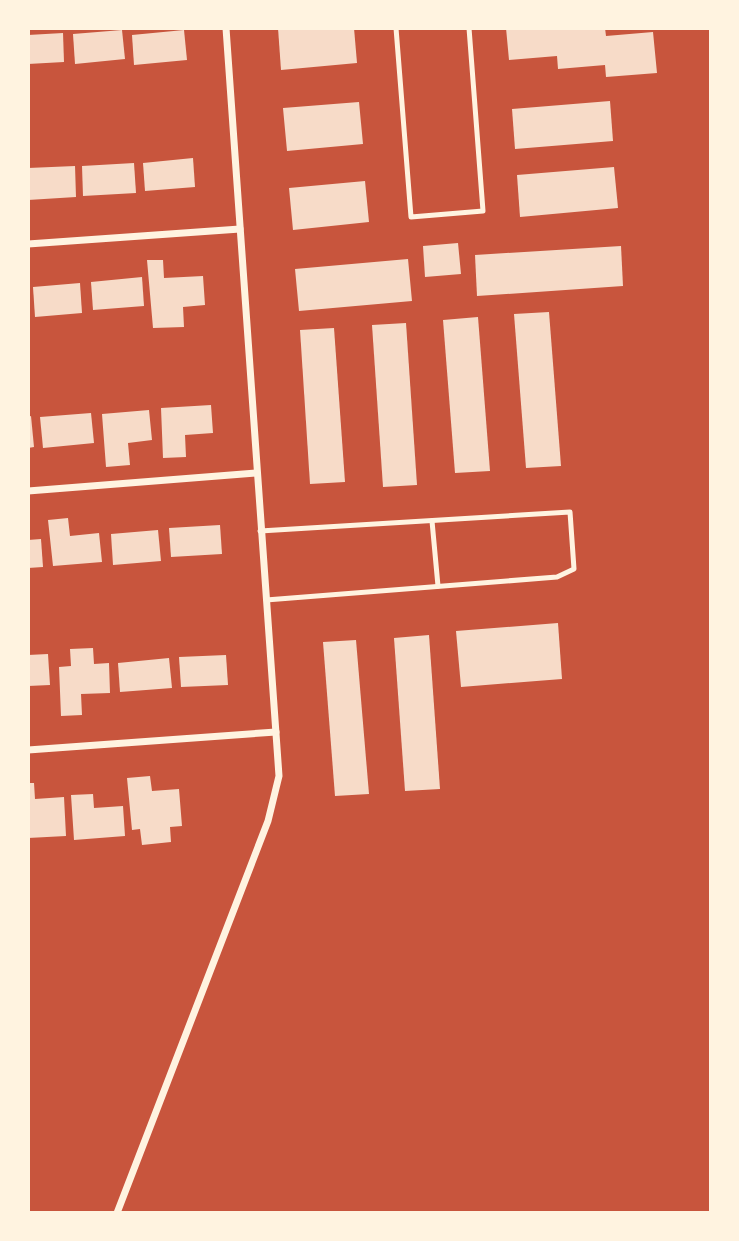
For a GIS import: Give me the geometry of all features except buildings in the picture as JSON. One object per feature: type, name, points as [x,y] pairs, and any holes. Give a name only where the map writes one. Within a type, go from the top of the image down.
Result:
[{"type":"street","points":[[117,1213],[268,821],[279,776],[226,28]]},
{"type":"street","points":[[28,244],[240,229]]},
{"type":"street","points":[[28,491],[256,473]]},
{"type":"street","points":[[28,750],[276,732]]},
{"type":"lane","points":[[396,28],[411,217],[483,211],[468,28]]},
{"type":"lane","points":[[260,531],[570,512],[574,569],[557,577],[266,600]]},
{"type":"lane","points":[[432,521],[438,586]]}]
